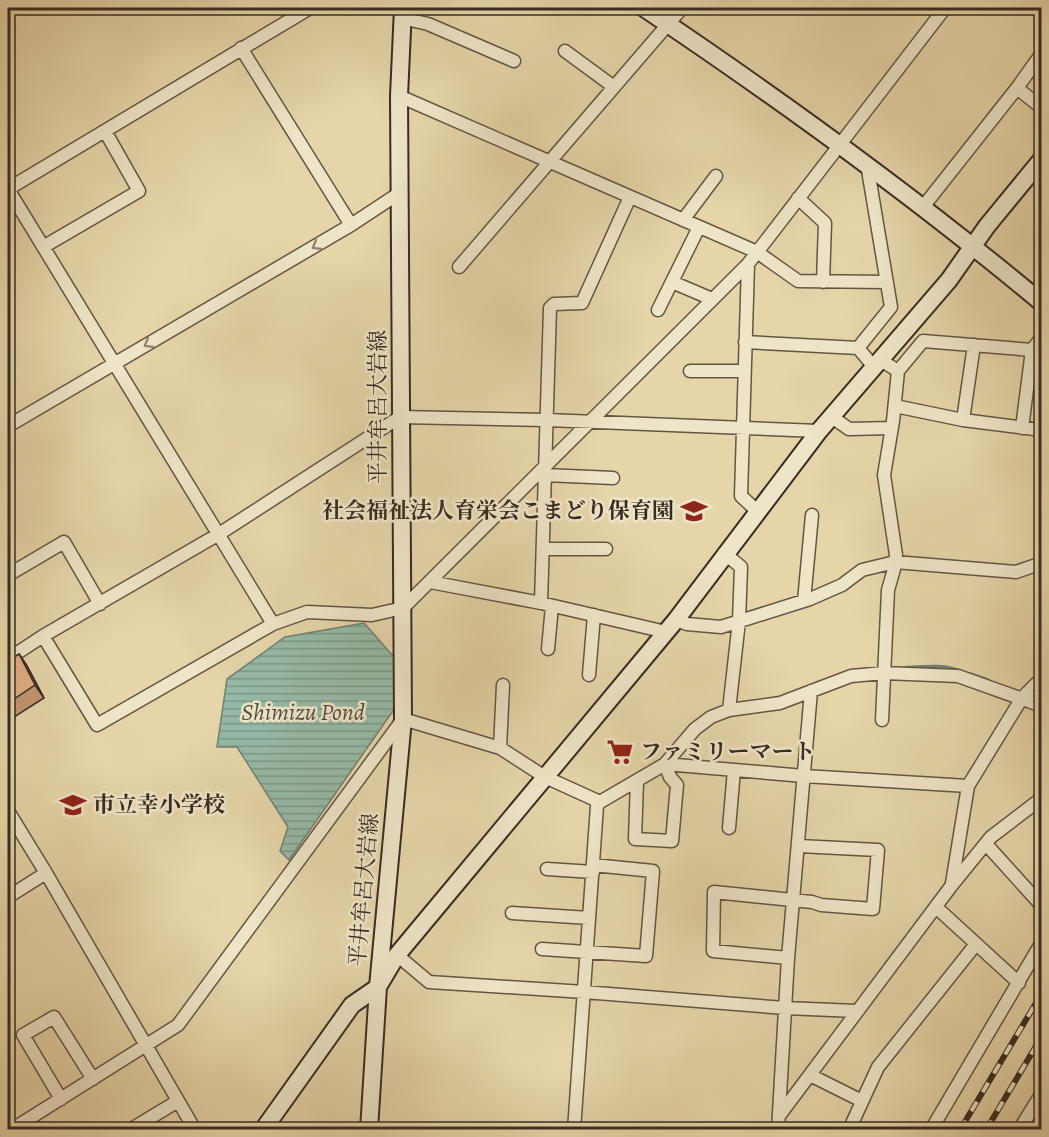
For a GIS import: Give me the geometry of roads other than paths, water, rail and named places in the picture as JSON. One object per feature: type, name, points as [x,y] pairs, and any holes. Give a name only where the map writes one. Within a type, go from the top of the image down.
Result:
[{"type":"street","points":[[273,624],[8,189],[241,48],[287,13],[310,8]]},
{"type":"street","points":[[644,8],[867,164],[972,245],[1041,303]]},
{"type":"street","points":[[459,267],[682,8]]},
{"type":"street","points":[[44,636],[97,725],[273,624],[307,612],[372,615],[404,608],[545,471],[590,422],[748,264],[945,8]]},
{"type":"street","points":[[403,13],[514,61]]},
{"type":"street","name":"平井牟呂大岩線","points":[[369,1130],[378,987],[403,719],[399,96],[403,13]]},
{"type":"street","points":[[241,48],[351,225]]},
{"type":"street","points":[[564,51],[614,87]]},
{"type":"street","points":[[922,207],[1017,88],[1041,53]]},
{"type":"street","points":[[1017,88],[1041,108]]},
{"type":"street","points":[[399,96],[757,252],[798,281],[887,282]]},
{"type":"street","points":[[43,247],[139,191],[105,131]]},
{"type":"street","points":[[263,1130],[352,1005],[378,987],[397,955],[671,626],[724,553],[819,431],[949,280],[972,245],[1041,159]]},
{"type":"street","points":[[858,348],[891,307],[867,164]]},
{"type":"street","points":[[683,220],[716,176]]},
{"type":"street","points":[[8,426],[351,225],[401,192]]},
{"type":"street","points":[[548,649],[543,549],[550,308],[554,304],[582,303],[630,197]]},
{"type":"street","points":[[798,198],[825,223],[823,282]]},
{"type":"street","points":[[658,310],[699,227]]},
{"type":"street","points":[[748,264],[741,496],[757,511]]},
{"type":"street","points":[[672,282],[712,299]]},
{"type":"street","points":[[1022,428],[1032,350],[1041,337]]},
{"type":"street","points":[[882,720],[888,590],[895,562],[895,536],[884,475],[898,371],[923,340],[1032,350]]},
{"type":"street","points":[[745,342],[858,348],[877,363],[898,371]]},
{"type":"street","points":[[963,420],[974,345]]},
{"type":"street","points":[[690,371],[744,371]]},
{"type":"street","points":[[894,406],[963,420],[1041,430]]},
{"type":"street","points":[[8,659],[219,534],[400,417],[547,420],[819,431]]},
{"type":"street","points":[[832,417],[849,429],[892,428]]},
{"type":"street","points":[[545,471],[613,478]]},
{"type":"street","points":[[804,601],[812,515]]},
{"type":"street","points":[[8,575],[64,542],[100,604]]},
{"type":"street","points":[[543,549],[606,549]]},
{"type":"street","points":[[724,553],[741,567],[739,621],[729,710]]},
{"type":"street","points":[[430,582],[594,615],[671,626],[687,624],[721,627],[804,601],[842,585],[862,570],[895,562],[1016,572],[1041,563]]},
{"type":"street","points":[[589,675],[594,615]]},
{"type":"street","points":[[574,1130],[597,806],[600,802],[665,764],[695,729],[711,717],[729,710],[780,703],[851,676],[884,673],[958,676],[1032,689]]},
{"type":"street","points":[[500,748],[503,686]]},
{"type":"street","points":[[1032,689],[1041,706]]},
{"type":"street","points":[[952,885],[968,786],[1032,689]]},
{"type":"street","points":[[778,1130],[785,1008],[811,691]]},
{"type":"street","points":[[11,1130],[33,1124],[61,1099],[178,1025],[403,719],[500,748],[545,777],[600,802]]},
{"type":"street","points":[[665,764],[804,776],[968,786]]},
{"type":"street","points":[[636,781],[635,839],[672,841],[677,785],[670,777],[665,764]]},
{"type":"street","points":[[729,828],[734,770]]},
{"type":"street","points":[[779,1116],[856,1011],[991,837],[1041,798]]},
{"type":"street","points":[[8,811],[195,1130]]},
{"type":"street","points":[[986,844],[1041,906]]},
{"type":"street","points":[[789,958],[713,951],[714,892],[873,909],[878,850],[799,846]]},
{"type":"street","points":[[542,949],[646,956],[653,871],[547,869]]},
{"type":"street","points":[[8,897],[46,873]]},
{"type":"street","points":[[936,908],[1018,983]]},
{"type":"street","points":[[512,913],[590,918]]},
{"type":"street","points":[[931,1130],[1041,942]]},
{"type":"street","points":[[849,1130],[878,1067],[976,944]]},
{"type":"street","points":[[397,955],[429,982],[785,1008],[856,1011]]},
{"type":"street","points":[[61,1099],[23,1035],[54,1017],[93,1079]]},
{"type":"street","points":[[810,1075],[862,1101]]},
{"type":"street","points":[[1019,1130],[1036,1114],[1041,1093]]},
{"type":"street","points":[[130,1130],[178,1101]]},
{"type":"water","name":"Shimizu Pond","points":[[364,623],[394,657],[395,708],[289,860],[280,851],[288,827],[237,747],[217,747],[227,679],[285,637]]},
{"type":"waterway","points":[[904,668],[941,667],[962,672]]},
{"type":"waterway","points":[[969,674],[987,680]]},
{"type":"waterway","points":[[1031,697],[1042,699]]},
{"type":"railway","points":[[960,1130],[1042,993]]},
{"type":"railway","points":[[986,1130],[1042,1036]]},
{"type":"place","name":"社会福祉法人育栄会こまどり保育園","points":[[694,511]]},
{"type":"place","name":"ファミリーマート","points":[[620,752]]},
{"type":"place","name":"市立幸小学校","points":[[73,805]]}]
